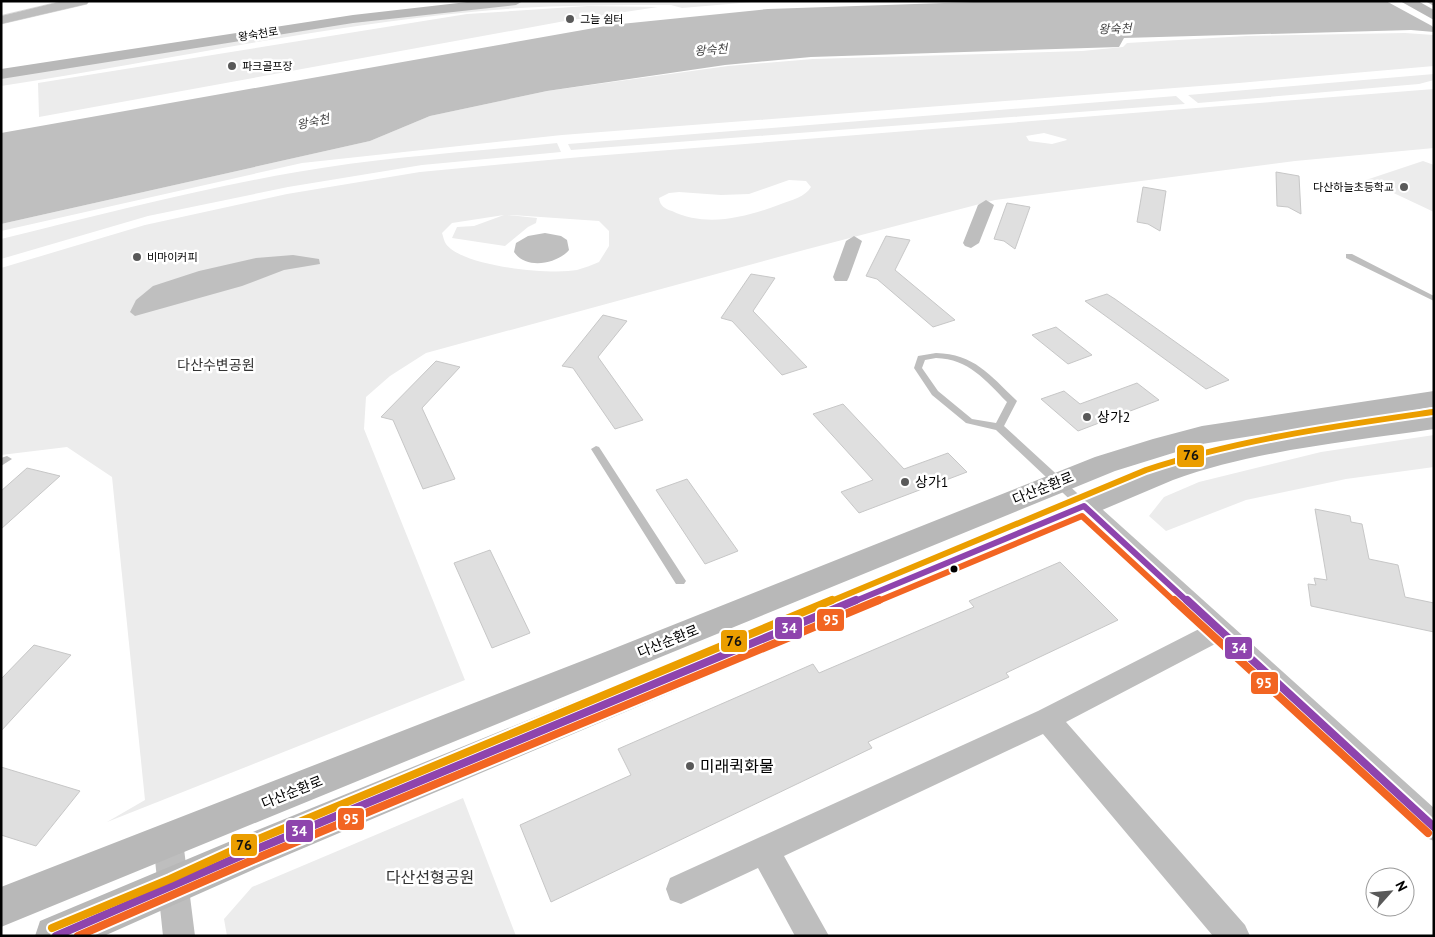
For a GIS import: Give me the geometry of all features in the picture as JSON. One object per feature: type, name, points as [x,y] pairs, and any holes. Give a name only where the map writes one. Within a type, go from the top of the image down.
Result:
[{"type":"main road","points":[[1,12],[46,1]]},
{"type":"main road","points":[[1,20],[82,1]]},
{"type":"street","name":"왕숙천로","points":[[1,74],[353,19],[516,1]]},
{"type":"street","points":[[1407,1],[1434,16]]},
{"type":"street","points":[[971,242],[986,206]]},
{"type":"street","points":[[841,277],[854,241]]},
{"type":"street","name":"다산순환로","points":[[1,907],[626,659],[1058,482],[1162,445],[1202,435],[1434,399]]},
{"type":"street","points":[[55,936],[173,887],[252,851],[1084,506],[1144,479],[1190,464],[1300,441],[1434,421]]},
{"type":"street","points":[[1084,506],[1434,826]]},
{"type":"street","points":[[681,889],[1048,719],[1220,630]]},
{"type":"street","points":[[1048,719],[1234,936]]},
{"type":"street","points":[[168,841],[179,936]]},
{"type":"street","points":[[764,849],[813,936]]},
{"type":"lane","points":[[1349,256],[1434,299]]},
{"type":"lane","points":[[999,427],[1012,401],[975,366],[955,355],[937,354],[921,358],[918,368],[935,393],[969,421],[999,427],[1084,506]]},
{"type":"lane","points":[[596,449],[680,581]]},
{"type":"green space","points":[[529,1],[765,1],[682,8],[671,5],[596,5],[471,12],[295,36],[1,86],[1,76],[344,21]]},
{"type":"green space","name":"파크골프장","points":[[588,6],[658,7],[565,21],[39,117],[38,83],[467,14]]},
{"type":"green space","points":[[1405,33],[1434,35],[1434,66],[1239,83],[562,135],[302,163],[1,231],[1,224],[370,141],[430,116],[547,91],[728,66],[813,59],[1082,51],[1123,47],[1127,43],[1247,36]]},
{"type":"green space","points":[[1434,74],[1434,80],[1419,84],[1198,103],[1188,95]]},
{"type":"green space","name":"다산수변공원","points":[[1434,89],[1434,148],[1295,161],[995,200],[426,353],[390,376],[366,397],[364,429],[465,680],[107,822],[145,800],[112,477],[67,447],[1,455],[1,268],[145,225],[287,194],[420,172],[581,157]],"holes":[[[1044,133],[1066,139],[1067,140],[1052,144],[1029,141],[1026,136]],[[789,180],[806,181],[811,187],[802,196],[794,200],[755,213],[727,219],[713,220],[685,216],[665,208],[660,203],[659,198],[669,193],[679,192],[721,195],[749,194]],[[504,215],[474,226],[457,227],[452,238],[505,246],[528,227],[536,223],[537,218],[507,215],[599,221],[609,231],[609,246],[599,262],[577,270],[548,271],[508,268],[488,264],[455,252],[446,244],[442,233],[452,223]]]},
{"type":"green space","points":[[1176,96],[1185,104],[571,150],[568,144]]},
{"type":"green space","points":[[557,143],[561,152],[422,165],[288,187],[148,216],[1,259],[1,239],[223,186],[362,162]]},
{"type":"green space","points":[[1423,161],[1434,165],[1434,212],[1366,180]]},
{"type":"green space","points":[[1434,435],[1434,467],[1346,479],[1246,500],[1166,531],[1149,516],[1164,497],[1199,482],[1321,452]]},
{"type":"green space","name":"다산선형공원","points":[[463,798],[516,936],[227,936],[224,919],[252,887]]},
{"type":"water","name":"왕숙천","points":[[1003,1],[1434,1],[1434,32],[1411,30],[1124,38],[1119,47],[811,57],[725,65],[547,91],[430,116],[370,141],[1,224],[1,133],[611,25],[768,9]]},
{"type":"water","points":[[545,233],[561,236],[567,240],[569,250],[557,259],[542,263],[526,261],[519,258],[514,252],[516,243],[528,236]]},
{"type":"water","points":[[293,255],[319,259],[320,264],[284,270],[242,286],[135,316],[130,312],[136,300],[153,286],[199,271],[256,258]]},
{"type":"pier","points":[[1386,1],[1425,1],[1434,6],[1434,29],[1432,26]]},
{"type":"building","points":[[1276,172],[1299,176],[1301,214],[1288,207],[1277,206]]},
{"type":"building","points":[[1143,187],[1166,191],[1160,231],[1148,224],[1137,222]]},
{"type":"building","points":[[1007,203],[1030,207],[1015,249],[1004,241],[994,239]]},
{"type":"building","points":[[886,236],[910,240],[895,270],[955,320],[933,327],[877,279],[866,276]]},
{"type":"building","points":[[751,274],[775,278],[753,311],[807,367],[782,375],[732,321],[721,318]]},
{"type":"building","points":[[1107,294],[1229,380],[1206,389],[1085,301]]},
{"type":"building","points":[[603,315],[627,321],[598,357],[643,420],[615,429],[573,368],[562,366]]},
{"type":"building","points":[[1056,327],[1092,355],[1068,364],[1032,335]]},
{"type":"building","points":[[436,361],[460,367],[422,408],[455,479],[423,489],[393,420],[381,417]]},
{"type":"building","name":"상가2","points":[[1137,383],[1159,400],[1078,431],[1041,399],[1064,391],[1080,404]]},
{"type":"building","points":[[843,404],[904,469],[948,453],[967,472],[859,513],[841,492],[873,480],[813,414]]},
{"type":"building","points":[[27,468],[60,476],[1,529],[1,491]]},
{"type":"building","points":[[687,479],[738,551],[705,564],[656,490]]},
{"type":"building","points":[[1315,509],[1350,516],[1351,522],[1362,524],[1369,559],[1398,565],[1405,597],[1434,603],[1434,632],[1311,606],[1308,584],[1316,585],[1314,578],[1327,580]]},
{"type":"building","points":[[490,550],[530,633],[492,648],[454,563]]},
{"type":"building","points":[[1060,562],[1118,620],[1006,673],[1009,677],[868,742],[872,748],[551,902],[520,825],[631,775],[618,749],[813,664],[819,673],[974,607],[969,601]]},
{"type":"building","points":[[34,645],[71,655],[1,731],[1,679]]},
{"type":"building","points":[[1,767],[80,791],[36,846],[1,835]]},
{"type":"transit line","name":"76","points":[[52,928],[170,879],[249,843],[1146,470],[1181,458],[1252,440],[1433,412]]},
{"type":"transit line","name":"34","points":[[56,936],[173,887],[252,851],[1084,506],[1434,827]]},
{"type":"transit line","name":"95","points":[[78,936],[255,859],[1082,516],[1428,833]]},
{"type":"place","name":"그늘 쉼터","points":[[570,19]]},
{"type":"place","name":"파크골프장","points":[[232,66]]},
{"type":"place","name":"다산하늘초등학교","points":[[1404,187]]},
{"type":"place","name":"비마이커피","points":[[137,257]]},
{"type":"place","name":"상가2","points":[[1087,417]]},
{"type":"place","name":"상가1","points":[[905,482]]},
{"type":"place","name":"미래퀵화물","points":[[690,766]]}]
